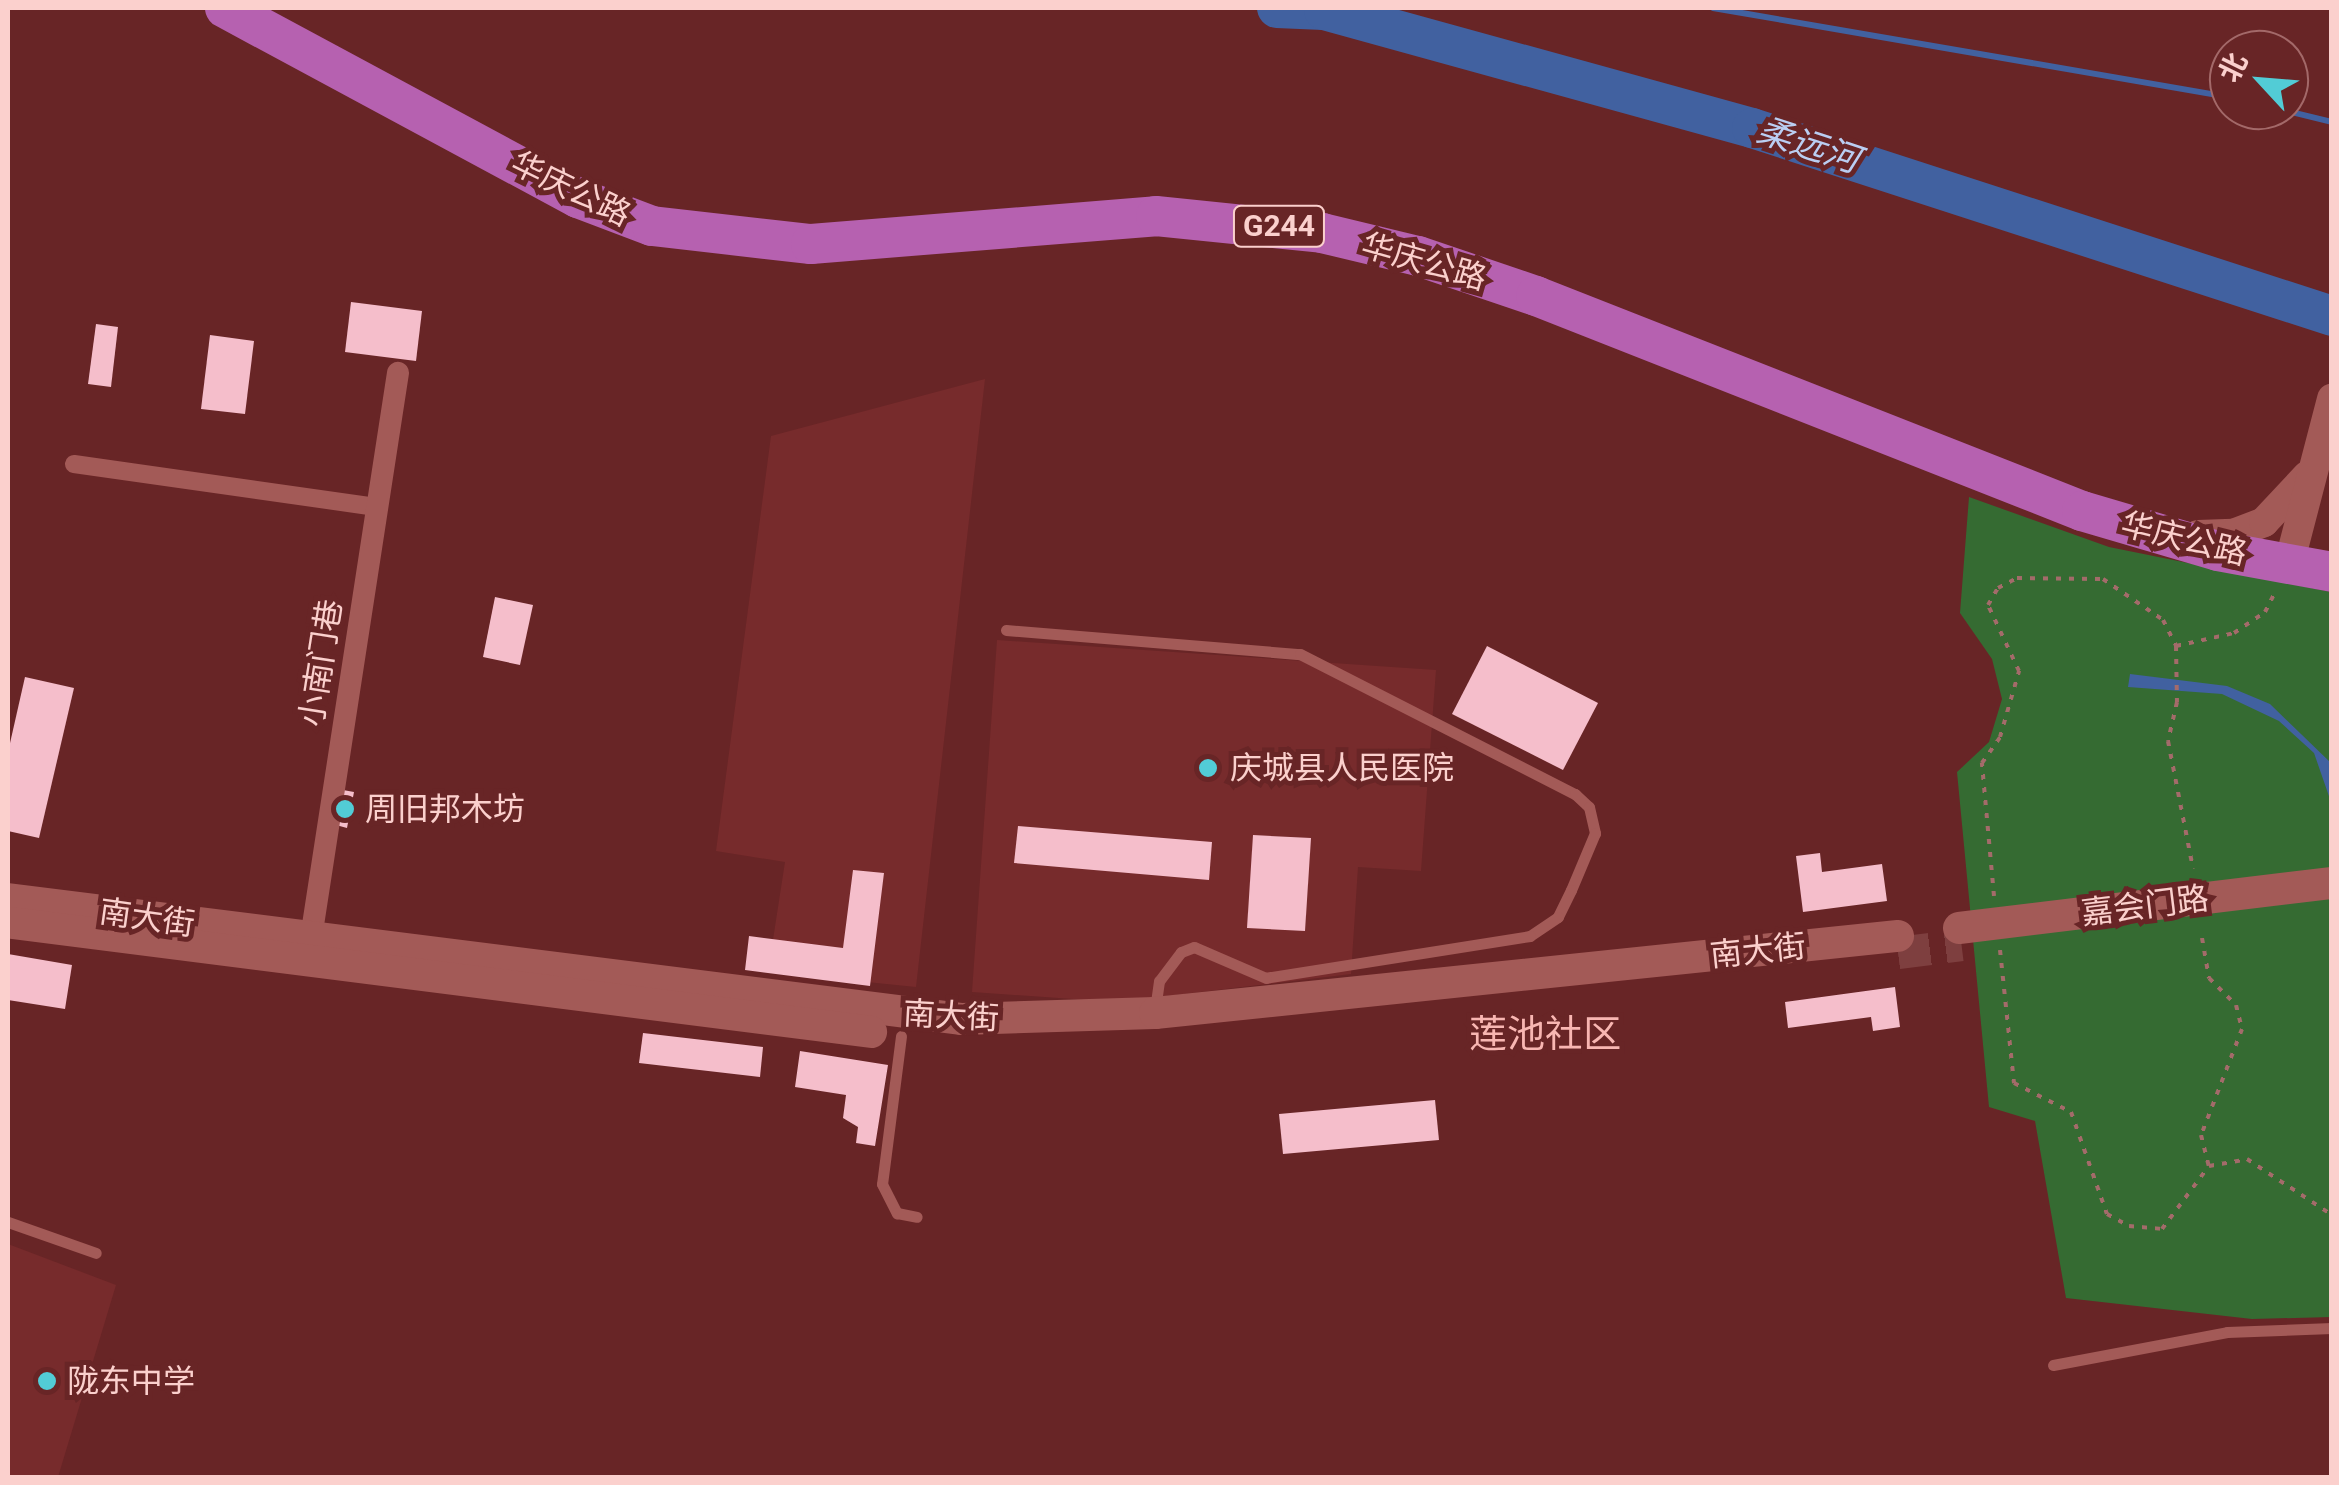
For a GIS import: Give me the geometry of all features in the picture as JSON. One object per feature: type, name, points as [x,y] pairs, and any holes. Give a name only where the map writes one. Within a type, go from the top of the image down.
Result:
[{"type":"highway","name":"华庆公路","points":[[225,8],[578,198],[652,226],[811,244],[1156,216],[1322,233],[1418,256],[1536,296],[2082,512],[2309,562]]},
{"type":"highway","name":"华庆公路","points":[[250,8],[585,186],[655,214],[812,232],[1155,205],[1324,222],[1539,285],[2016,474],[2198,534],[2309,562]]},
{"type":"main road","name":"嘉会门路","points":[[1961,936],[2332,884]]},
{"type":"main road","name":"南大街","points":[[8,900],[309,952],[901,1036],[1053,1039],[1155,1021],[1898,945]]},
{"type":"main road","name":"嘉会门路","points":[[2090,920],[2332,900]]},
{"type":"main road","name":"南大街","points":[[8,922],[906,1015],[1155,1021]]},
{"type":"street","name":"小南门巷","points":[[309,952],[398,373]]},
{"type":"street","points":[[2309,562],[2327,467],[2332,399]]},
{"type":"street","points":[[74,464],[378,507]]},
{"type":"street","points":[[2198,534],[2232,534],[2264,522],[2327,467]]},
{"type":"lane","points":[[1006,630],[1300,654],[1575,794],[1589,807],[1595,833],[1571,890],[1558,917],[1530,936],[1266,978],[1194,947],[1181,952],[1159,981],[1155,1021]]},
{"type":"lane","points":[[901,1036],[882,1184],[897,1213],[917,1216]]},
{"type":"lane","points":[[8,1222],[96,1254]]},
{"type":"lane","points":[[2052,1365],[2227,1332],[2332,1328]]},
{"type":"path","points":[[2176,646],[2234,633],[2265,612],[2309,562]]},
{"type":"path","points":[[1995,899],[1982,762],[2000,737],[2020,671],[1988,606],[1998,588],[2044,575],[2103,579],[2163,620],[2176,646],[2177,702],[2168,741],[2194,869]]},
{"type":"path","points":[[1998,938],[2010,1073],[2014,1083],[2070,1112],[2107,1214],[2129,1226],[2162,1229],[2209,1166],[2246,1160],[2332,1215]]},
{"type":"path","points":[[2202,938],[2209,978],[2236,1004],[2242,1029],[2201,1136],[2209,1166]]},
{"type":"shaded area","points":[[985,379],[916,987],[768,972],[785,862],[716,851],[771,436]]},
{"type":"shaded area","name":"庆城县人民医院","points":[[997,640],[1436,670],[1421,871],[1358,867],[1351,974],[1116,1002],[972,992]]},
{"type":"shaded area","name":"陇东中学","points":[[8,1244],[116,1285],[58,1477],[8,1477]]},
{"type":"green space","points":[[1969,497],[2109,547],[2331,592],[2331,1317],[2252,1319],[2066,1298],[2035,1121],[1989,1107],[1957,772],[1989,742],[2002,699],[1992,659],[1960,613]]},
{"type":"water","points":[[2130,674],[2227,686],[2270,704],[2331,763],[2331,802],[2314,753],[2279,721],[2222,694],[2128,687]]},
{"type":"building","points":[[351,302],[422,311],[416,361],[345,352]]},
{"type":"building","points":[[96,324],[118,327],[111,387],[88,384]]},
{"type":"building","points":[[210,335],[254,341],[245,414],[201,409]]},
{"type":"building","points":[[495,597],[533,605],[520,665],[483,657]]},
{"type":"building","points":[[1487,646],[1598,703],[1563,770],[1452,714]]},
{"type":"building","points":[[25,677],[74,688],[39,838],[8,831],[8,752]]},
{"type":"building","name":"周旧邦木坊","points":[[343,790],[354,792],[347,828],[336,825]]},
{"type":"building","points":[[1018,826],[1212,842],[1209,880],[1014,863]]},
{"type":"building","points":[[1253,835],[1311,838],[1305,931],[1247,928]]},
{"type":"building","points":[[1820,853],[1822,872],[1882,864],[1887,901],[1803,912],[1796,856]]},
{"type":"building","points":[[853,870],[884,873],[870,986],[745,970],[749,936],[843,948]]},
{"type":"building","points":[[8,954],[72,965],[65,1009],[8,1000]]},
{"type":"building","points":[[1895,987],[1900,1027],[1873,1031],[1871,1017],[1788,1028],[1785,1002]]},
{"type":"building","points":[[643,1033],[763,1047],[760,1077],[639,1063]]},
{"type":"building","points":[[800,1051],[888,1065],[875,1146],[856,1143],[858,1127],[843,1118],[846,1095],[795,1087]]},
{"type":"building","points":[[1435,1100],[1439,1140],[1283,1154],[1279,1114]]},
{"type":"waterway","name":"柔远河","points":[[1277,8],[1324,10],[1752,128],[2332,316]]},
{"type":"waterway","points":[[1713,8],[2209,94]]},
{"type":"waterway","points":[[2309,116],[2332,122]]},
{"type":"tunnel","points":[[1898,953],[1962,945]]},
{"type":"place","name":"庆城县人民医院","points":[[1208,768]]},
{"type":"place","name":"周旧邦木坊","points":[[345,809]]},
{"type":"place","name":"陇东中学","points":[[47,1381]]},
{"type":"district","name":"莲池社区","points":[[1545,1035]]}]
